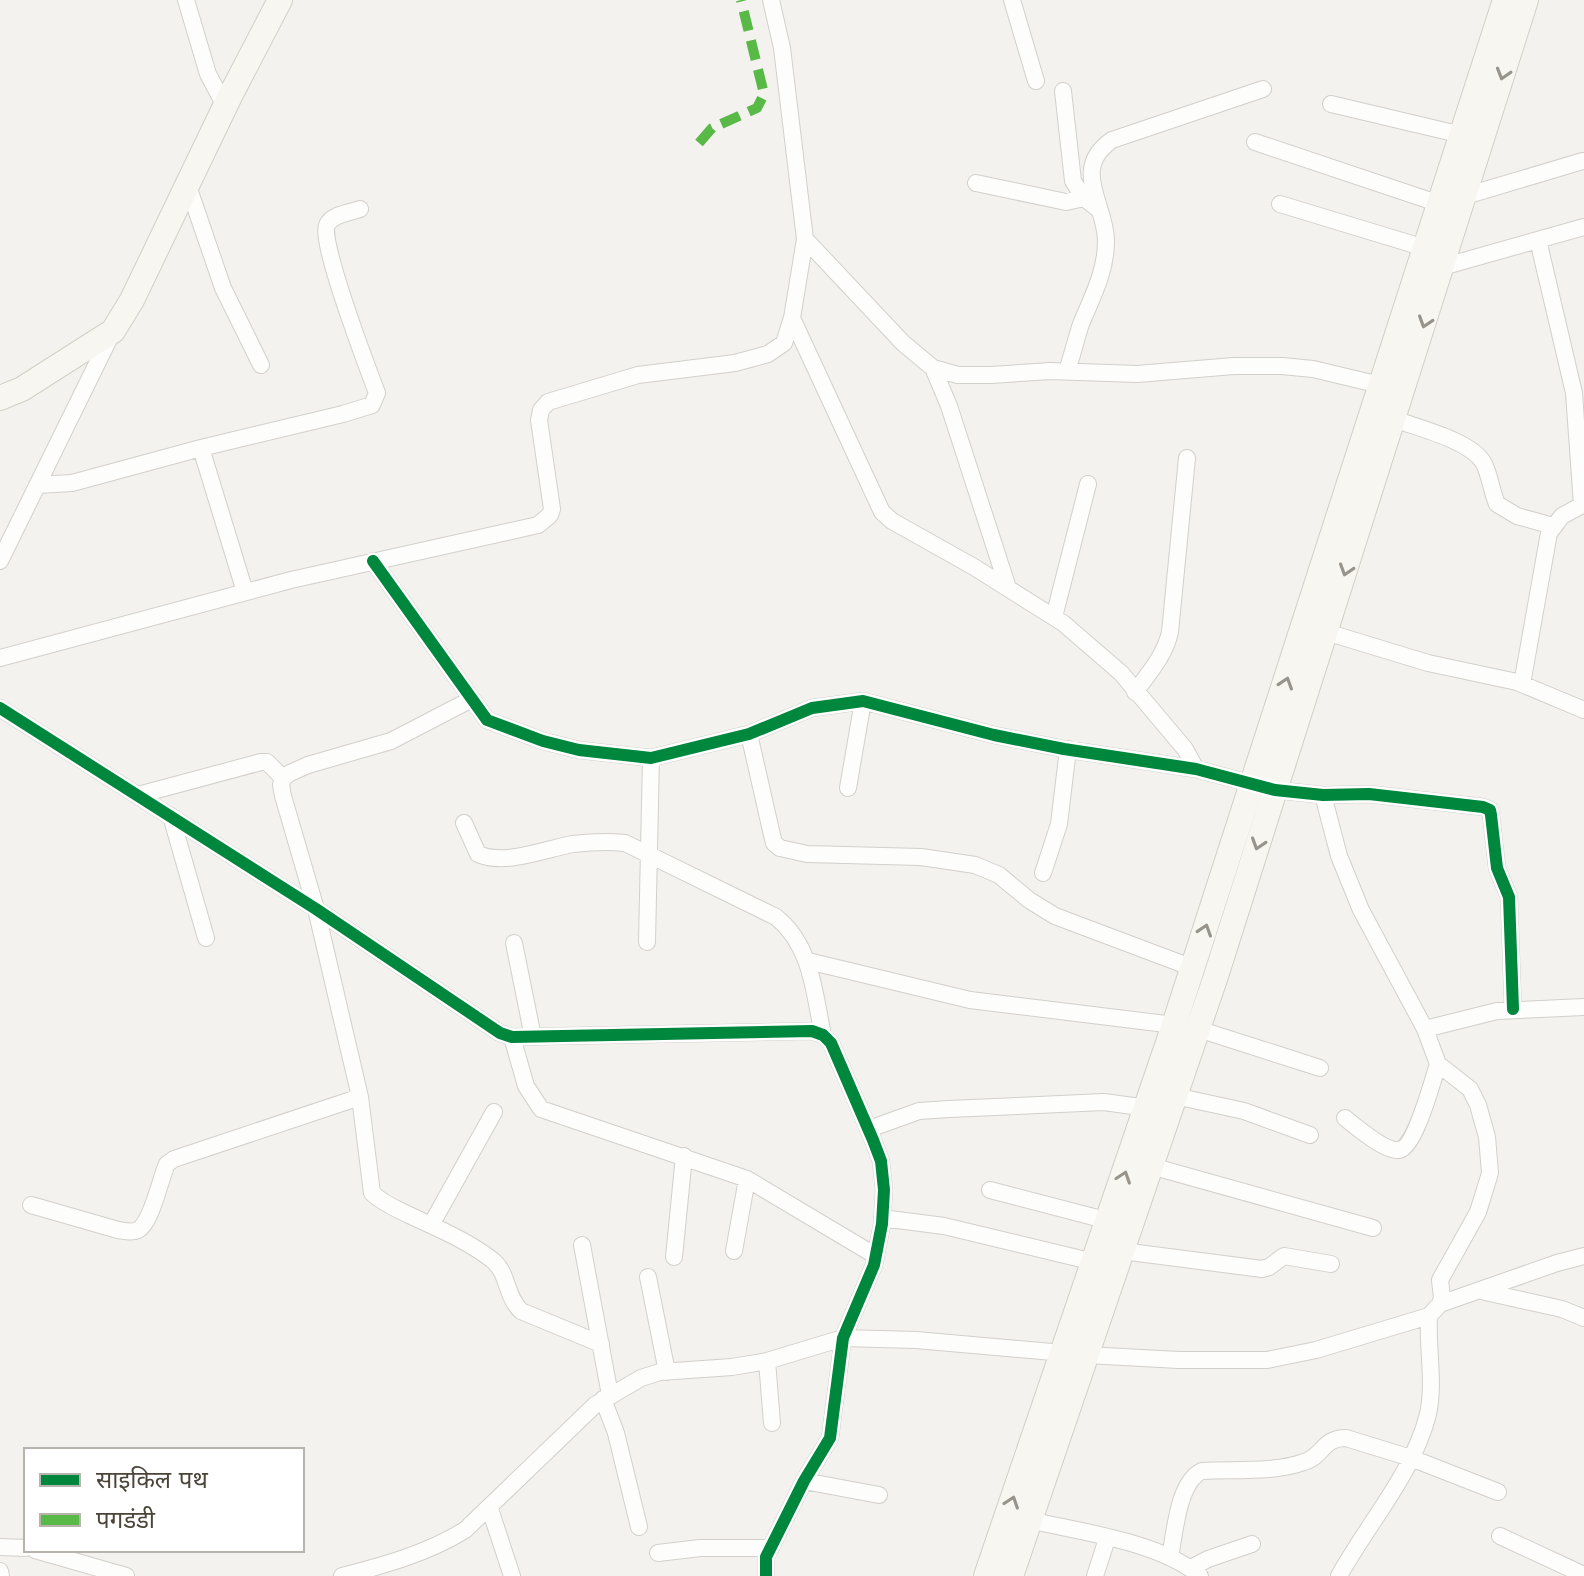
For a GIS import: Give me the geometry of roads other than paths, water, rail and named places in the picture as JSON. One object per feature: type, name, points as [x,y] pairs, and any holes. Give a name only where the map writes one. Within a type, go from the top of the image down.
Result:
[{"type":"main road","points":[[0,398],[22,389],[113,331],[132,300],[225,106],[280,0]]},
{"type":"main road","points":[[1011,1576],[1075,1354],[1094,1262],[1147,1108],[1186,1027],[1264,788],[1380,385],[1505,0]]},
{"type":"main road","points":[[986,1576],[1075,1354],[1122,1251],[1175,1096],[1193,968],[1326,632],[1526,0]]},
{"type":"street","points":[[186,0],[208,74],[225,106]]},
{"type":"street","points":[[0,658],[245,592],[538,525],[550,515],[552,509],[539,420],[541,410],[548,402],[638,375],[735,363],[768,354],[784,343],[792,318],[805,239],[782,48],[771,0]]},
{"type":"street","points":[[1012,0],[1036,81]]},
{"type":"street","points":[[1067,371],[1105,257],[1104,226],[1091,172],[1101,147],[1112,140],[1263,89]]},
{"type":"street","points":[[1063,91],[1070,172],[1077,190],[1098,209]]},
{"type":"street","points":[[1331,104],[1462,135]]},
{"type":"street","points":[[1255,142],[1440,204]]},
{"type":"street","points":[[1465,196],[1583,161]]},
{"type":"street","points":[[976,183],[1066,202],[1084,198]]},
{"type":"street","points":[[188,186],[223,288],[261,365]]},
{"type":"street","points":[[1280,204],[1425,248]]},
{"type":"street","points":[[37,485],[72,483],[372,405],[377,393],[325,232],[336,216],[360,209]]},
{"type":"street","points":[[1442,267],[1584,227]]},
{"type":"street","points":[[805,239],[903,343],[933,368],[944,372],[971,375],[1067,371],[1137,374],[1234,366],[1282,366],[1313,369],[1380,385]]},
{"type":"street","points":[[1522,684],[1549,533],[1562,516],[1583,505],[1574,393],[1538,240]]},
{"type":"street","points":[[792,318],[882,512],[892,521],[1054,617],[1121,673],[1185,749],[1196,769]]},
{"type":"street","points":[[0,561],[113,331]]},
{"type":"street","points":[[933,368],[949,406],[1008,588]]},
{"type":"street","points":[[1394,419],[1443,437],[1474,453],[1485,467],[1497,504],[1517,516],[1553,526]]},
{"type":"street","points":[[201,448],[245,592]]},
{"type":"street","points":[[1135,692],[1168,643],[1187,458]]},
{"type":"street","points":[[1054,617],[1088,484]]},
{"type":"street","points":[[373,561],[487,720],[543,741],[579,750],[651,758],[749,734],[812,708],[863,701],[994,735],[1196,769],[1264,788],[1323,795],[1369,794],[1422,799],[1476,805],[1490,810],[1497,868],[1509,897],[1513,1009]]},
{"type":"street","points":[[1326,632],[1428,663],[1522,684],[1584,710]]},
{"type":"street","points":[[470,700],[391,741],[308,765],[283,778],[283,796],[316,909],[360,1097],[372,1193],[455,1237],[498,1266],[512,1303],[521,1311],[601,1344]]},
{"type":"street","points":[[848,788],[863,701]]},
{"type":"street","points":[[0,708],[316,909],[488,1027],[512,1037],[812,1031],[823,1035]]},
{"type":"street","points":[[749,734],[774,843],[780,848],[807,854],[921,857],[975,865],[999,875],[1029,900],[1055,916],[1193,968]]},
{"type":"street","points":[[1043,873],[1059,824],[1068,749]]},
{"type":"street","points":[[647,942],[651,758]]},
{"type":"street","points":[[138,795],[261,762],[267,762],[283,778]]},
{"type":"street","points":[[1323,795],[1343,870],[1361,910],[1425,1029],[1438,1064],[1470,1089],[1478,1105],[1490,1156],[1490,1173],[1478,1212],[1440,1280],[1442,1298],[1434,1310],[1427,1415],[1411,1458],[1339,1576]]},
{"type":"street","points":[[171,816],[206,938]]},
{"type":"street","points":[[464,823],[478,854],[486,858],[609,841],[625,843],[776,917],[788,926],[808,961],[823,1035],[841,1062],[869,1129],[881,1161],[884,1190],[876,1256],[867,1285],[843,1338],[830,1438],[804,1481],[771,1548],[764,1568],[766,1576]]},
{"type":"street","points":[[514,943],[533,1037]]},
{"type":"street","points":[[808,961],[970,1000],[1186,1027],[1320,1068]]},
{"type":"street","points":[[1425,1029],[1513,1009],[1584,1007]]},
{"type":"street","points":[[512,1037],[526,1086],[541,1109],[747,1179],[876,1256]]},
{"type":"street","points":[[1345,1118],[1387,1147],[1404,1149],[1413,1136],[1438,1064]]},
{"type":"street","points":[[1175,1096],[1265,1117],[1310,1135]]},
{"type":"street","points":[[31,1205],[131,1232],[140,1229],[147,1219],[167,1164],[174,1159],[360,1097]]},
{"type":"street","points":[[869,1129],[919,1111],[1104,1102],[1147,1108]]},
{"type":"street","points":[[431,1225],[494,1112]]},
{"type":"street","points":[[674,1257],[684,1156]]},
{"type":"street","points":[[1151,1166],[1373,1228]]},
{"type":"street","points":[[734,1251],[747,1179]]},
{"type":"street","points":[[990,1190],[1109,1221]]},
{"type":"street","points":[[882,1218],[944,1226],[1094,1262]]},
{"type":"street","points":[[582,1245],[601,1344],[607,1397],[639,1527]]},
{"type":"street","points":[[1122,1251],[1262,1269],[1284,1256],[1331,1264]]},
{"type":"street","points":[[342,1576],[383,1566],[441,1545],[465,1530],[607,1397],[641,1378],[667,1372],[767,1361],[843,1338],[916,1340],[1179,1360],[1267,1360],[1316,1350],[1434,1310],[1479,1290],[1584,1256]]},
{"type":"street","points":[[648,1277],[667,1372]]},
{"type":"street","points":[[1479,1290],[1534,1301],[1584,1318]]},
{"type":"street","points":[[767,1361],[772,1423]]},
{"type":"street","points":[[1170,1557],[1184,1490],[1194,1474],[1296,1464],[1318,1455],[1329,1441],[1336,1438],[1346,1438],[1411,1458],[1498,1492]]},
{"type":"street","points":[[804,1481],[879,1495]]},
{"type":"street","points":[[490,1509],[512,1576]]},
{"type":"street","points":[[1029,1520],[1170,1557],[1196,1572],[1208,1559],[1252,1544]]},
{"type":"street","points":[[1500,1536],[1584,1575]]},
{"type":"street","points":[[1095,1576],[1107,1539]]},
{"type":"street","points":[[0,1547],[24,1548]]},
{"type":"street","points":[[658,1553],[700,1548],[771,1548]]},
{"type":"street","points":[[42,1552],[126,1576]]}]
